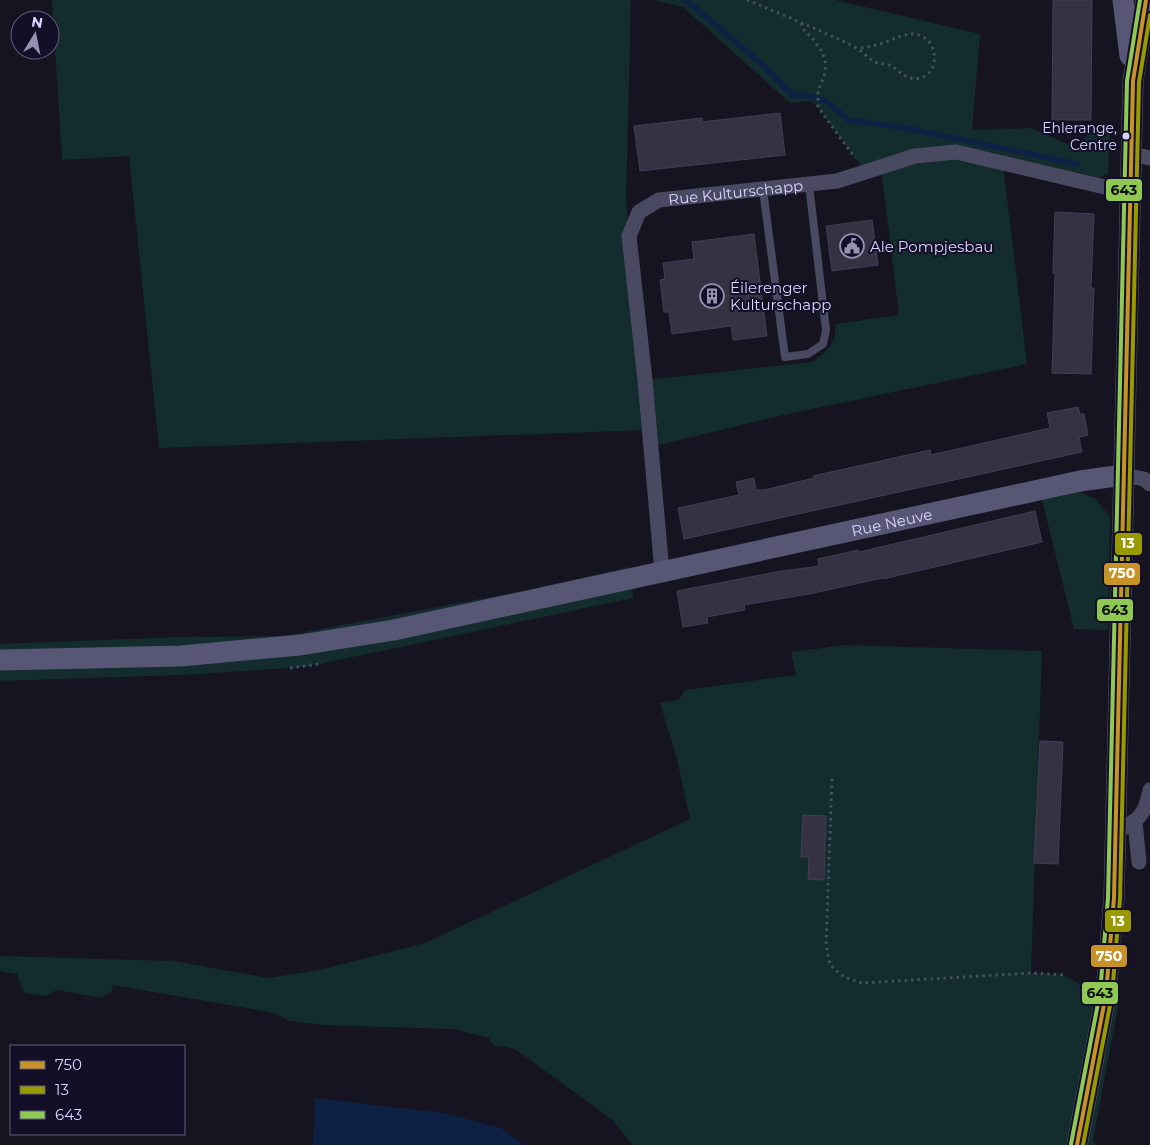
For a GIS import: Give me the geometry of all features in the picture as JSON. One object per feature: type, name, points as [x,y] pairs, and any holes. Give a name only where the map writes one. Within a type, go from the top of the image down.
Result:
[{"type":"main road","points":[[1077,1145],[1106,994],[1114,898],[1130,193],[1141,156],[1123,0]]},
{"type":"main road","points":[[1133,81],[1146,0]]},
{"type":"main road","name":"Rue Neuve","points":[[0,660],[181,656],[300,645],[394,630],[1080,481],[1123,475]]},
{"type":"street","name":"Rue Kulturschapp","points":[[662,572],[645,380],[629,236],[639,212],[658,200],[837,181],[915,156],[956,152],[1130,193]]},
{"type":"street","points":[[1123,475],[1144,479],[1150,484]]},
{"type":"street","points":[[1114,833],[1135,822],[1147,806],[1150,790]]},
{"type":"street","points":[[1135,822],[1139,862]]},
{"type":"lane","points":[[763,190],[785,357],[808,354],[823,344],[826,330],[809,185]]},
{"type":"path","points":[[747,0],[801,22],[858,49],[874,62],[891,65],[904,76],[911,78],[925,76],[930,71],[935,58],[931,45],[914,34],[904,34],[881,44],[858,49]]},
{"type":"path","points":[[801,22],[804,30],[823,53],[826,65],[824,77],[818,90],[818,107],[866,172]]},
{"type":"path","points":[[832,779],[826,945],[830,965],[844,977],[862,983],[1031,973],[1065,975]]},
{"type":"green space","points":[[52,0],[631,0],[626,203],[645,380],[812,362],[822,355],[833,342],[835,324],[899,315],[881,168],[866,173],[818,107],[811,101],[790,103],[683,7],[653,0],[835,0],[980,34],[972,130],[1031,128],[1077,148],[1092,129],[1110,132],[1108,174],[1088,183],[1003,164],[1027,364],[774,417],[651,447],[649,430],[159,448],[129,156],[62,160],[56,60],[60,60],[60,10],[53,10]]},
{"type":"green space","points":[[1078,491],[1096,499],[1110,517],[1108,630],[1074,629],[1042,500]]},
{"type":"green space","points":[[630,567],[633,598],[305,667],[182,675],[0,681],[0,644],[180,637],[284,636],[527,590]]},
{"type":"green space","points":[[846,645],[1042,651],[1031,973],[1065,975],[1089,991],[1120,996],[1093,1141],[1096,1145],[633,1145],[611,1119],[515,1049],[493,1045],[489,1038],[453,1029],[325,1025],[290,1021],[274,1013],[113,985],[112,991],[101,998],[57,990],[46,996],[25,993],[17,974],[0,971],[0,956],[174,961],[269,978],[319,970],[425,943],[690,819],[677,759],[660,703],[678,700],[685,690],[796,675],[791,652]]},
{"type":"water","points":[[315,1098],[443,1113],[501,1128],[524,1145],[313,1145]]},
{"type":"building","points":[[1053,0],[1092,0],[1091,120],[1052,120]]},
{"type":"building","points":[[780,113],[785,155],[640,171],[634,126],[702,118],[702,122]]},
{"type":"building","points":[[1055,212],[1094,214],[1091,288],[1094,288],[1091,374],[1052,373]]},
{"type":"building","name":"Ale Pompjesbau","points":[[872,220],[878,265],[832,271],[826,226]]},
{"type":"building","name":"Éilerenger Kulturschapp","points":[[754,234],[767,336],[733,340],[731,326],[672,334],[669,312],[664,312],[660,280],[665,279],[663,263],[694,259],[692,242]]},
{"type":"building","points":[[1078,407],[1080,414],[1084,414],[1088,435],[1079,437],[1082,452],[684,539],[678,508],[739,495],[736,482],[754,478],[756,490],[764,490],[814,478],[813,476],[930,450],[931,455],[1050,428],[1047,413]]},
{"type":"building","points":[[1035,511],[1042,542],[883,579],[744,605],[745,610],[707,617],[708,623],[683,627],[677,591],[776,572],[819,566],[818,559],[858,550],[859,552]]},
{"type":"building","points":[[1040,741],[1063,742],[1058,864],[1034,863]]},
{"type":"building","points":[[803,815],[826,816],[824,880],[808,879],[809,857],[801,857]]},
{"type":"waterway","points":[[686,0],[764,66],[792,95],[808,96],[826,101],[849,120],[906,128],[1077,164]]},
{"type":"transit line","name":"643","points":[[1071,1144],[1100,993],[1108,898],[1127,81],[1140,0]]},
{"type":"transit line","name":"750","points":[[1077,1145],[1106,994],[1114,898],[1133,81],[1146,0]]},
{"type":"transit line","name":"13","points":[[1083,1145],[1112,995],[1120,899],[1139,82],[1150,15]]},
{"type":"place","name":"Ehlerange, Centre","points":[[1126,136]]},
{"type":"place","name":"Ale Pompjesbau","points":[[852,246]]},
{"type":"place","name":"Éilerenger Kulturschapp","points":[[712,296]]}]
